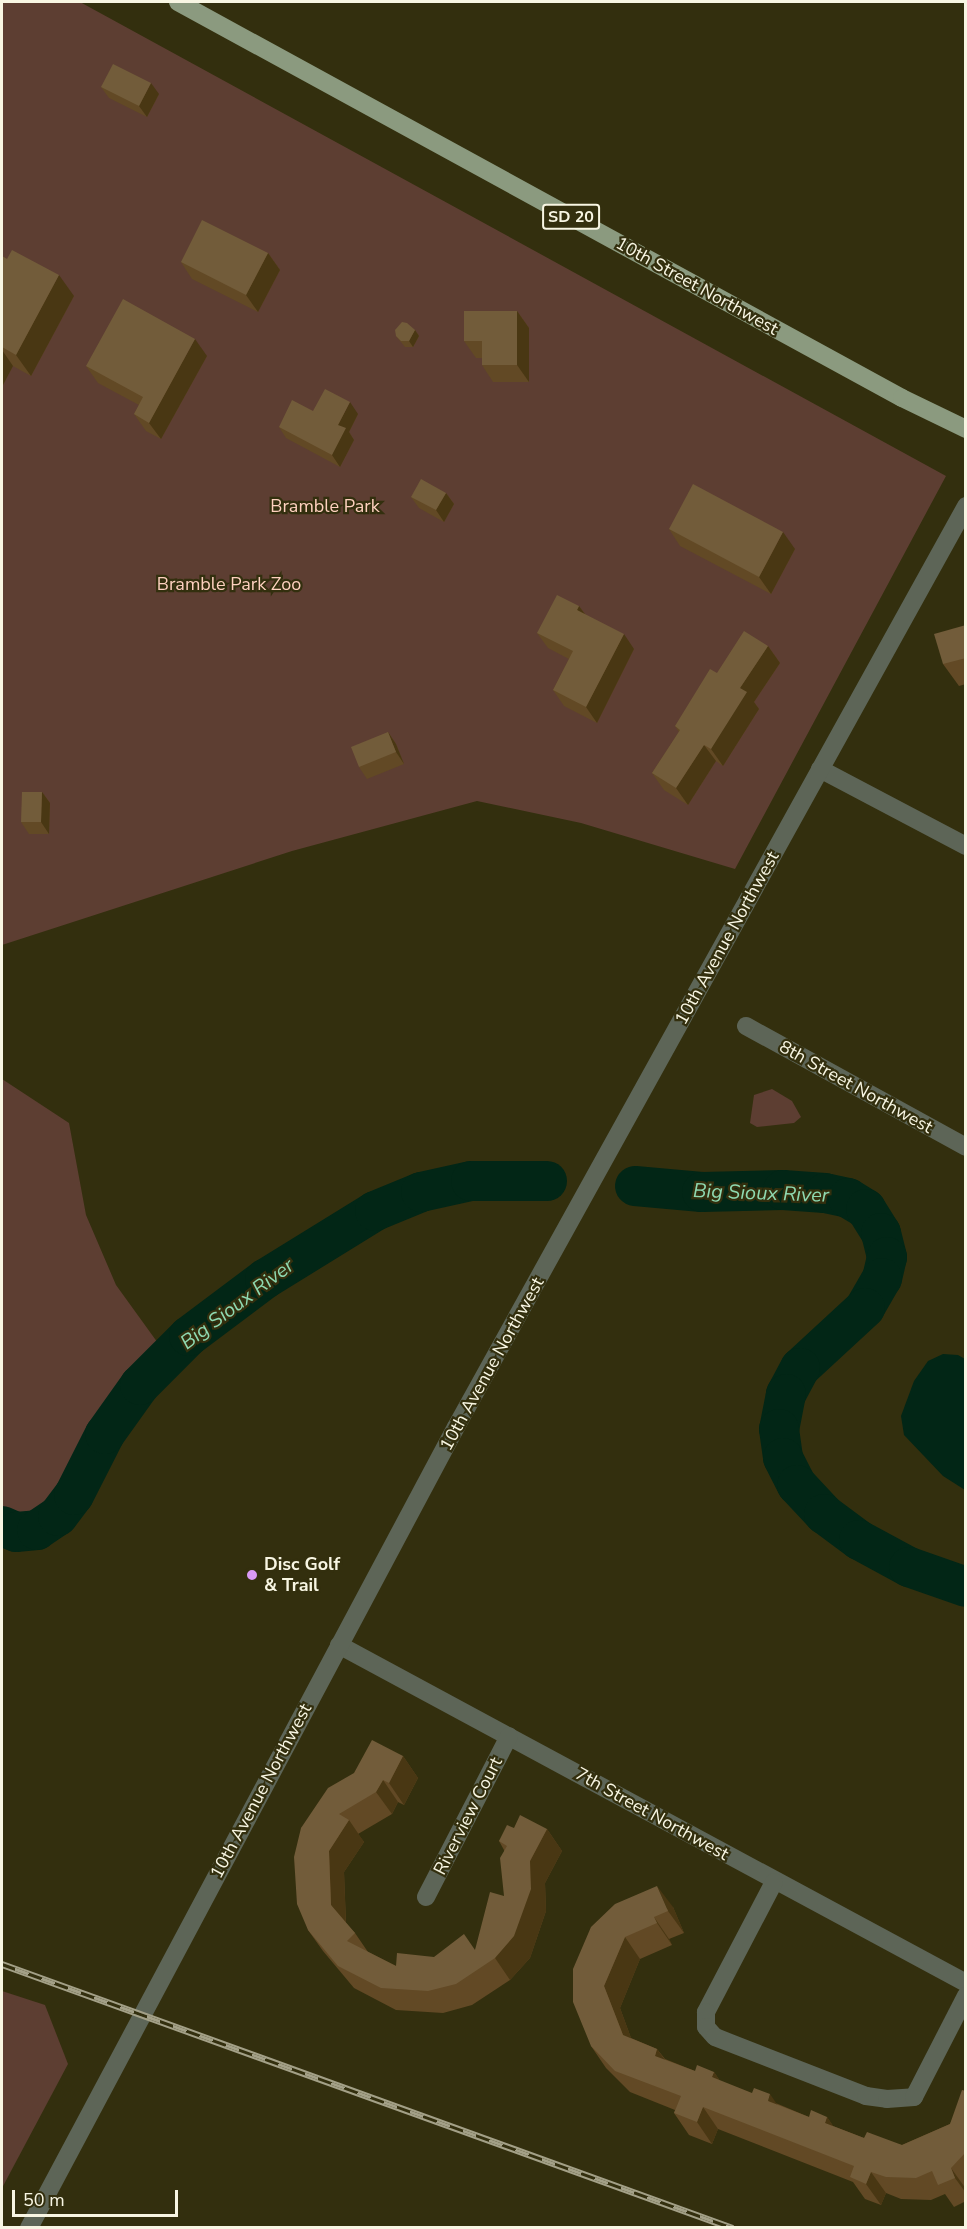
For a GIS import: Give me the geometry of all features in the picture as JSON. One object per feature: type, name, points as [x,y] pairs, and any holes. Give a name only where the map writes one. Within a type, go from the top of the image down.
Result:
[{"type":"main road","name":"10th Street Northwest","points":[[178,2],[902,398],[966,429]]},
{"type":"street","name":"10th Avenue Northwest","points":[[29,2228],[339,1645],[966,506]]},
{"type":"street","points":[[820,769],[966,846]]},
{"type":"street","name":"8th Street Northwest","points":[[746,1026],[966,1147]]},
{"type":"street","name":"7th Street Northwest","points":[[339,1645],[774,1882],[966,1983]]},
{"type":"street","name":"Riverview Court","points":[[426,1897],[509,1736]]},
{"type":"street","points":[[774,1882],[706,2012],[706,2028],[715,2037],[866,2096],[887,2099],[914,2097],[966,1996]]},
{"type":"green space","name":"Bramble Park","points":[[2,2],[80,2],[946,476],[735,869],[581,823],[477,801],[292,851],[2,945]]},
{"type":"green space","points":[[2,1079],[69,1123],[86,1215],[116,1285],[168,1357],[140,1385],[105,1434],[74,1495],[58,1516],[37,1530],[16,1532],[2,1526]]},
{"type":"green space","points":[[772,1089],[792,1101],[801,1117],[794,1123],[757,1127],[750,1123],[754,1095]]},
{"type":"green space","points":[[2,1991],[45,2005],[68,2064],[2,2188]]},
{"type":"shaded area","points":[[943,1354],[958,1355],[965,1359],[965,1490],[943,1476],[904,1435],[901,1416],[914,1381],[928,1361]]},
{"type":"building","points":[[113,64],[151,83],[139,106],[101,87]]},
{"type":"building","points":[[202,220],[268,253],[246,295],[181,262]]},
{"type":"building","points":[[12,250],[59,275],[16,355],[2,347],[2,256],[7,259]]},
{"type":"building","points":[[123,299],[195,339],[149,423],[134,414],[143,397],[86,366]]},
{"type":"building","points":[[464,311],[517,311],[517,365],[482,365],[482,341],[464,341]]},
{"type":"building","points":[[402,322],[415,330],[409,341],[401,341],[396,336],[395,330]]},
{"type":"building","points":[[325,389],[350,402],[338,425],[346,428],[332,455],[279,427],[292,400],[313,411]]},
{"type":"building","points":[[421,479],[446,493],[436,510],[411,497]]},
{"type":"building","points":[[693,484],[783,532],[759,577],[669,529]]},
{"type":"building","points":[[557,595],[579,606],[577,610],[624,634],[586,707],[553,690],[573,651],[537,633]]},
{"type":"building","points":[[966,625],[966,658],[943,664],[934,634]]},
{"type":"building","points":[[744,631],[768,646],[740,688],[747,692],[711,749],[704,745],[676,788],[652,773],[680,730],[675,726],[710,669],[717,673]]},
{"type":"building","points":[[388,732],[396,752],[359,767],[351,747]]},
{"type":"building","points":[[22,792],[42,792],[41,822],[21,822]]},
{"type":"building","points":[[372,1740],[403,1756],[389,1783],[383,1780],[376,1792],[339,1814],[349,1820],[329,1851],[331,1905],[355,1933],[347,1941],[396,1966],[397,1953],[434,1957],[464,1934],[475,1950],[490,1892],[504,1896],[500,1858],[507,1846],[499,1841],[507,1825],[514,1828],[520,1815],[547,1829],[530,1861],[531,1889],[514,1936],[495,1958],[456,1984],[428,1991],[381,1988],[338,1966],[308,1930],[297,1904],[294,1857],[301,1828],[328,1788],[354,1773]]},
{"type":"building","points":[[657,1886],[668,1911],[654,1917],[657,1923],[625,1937],[604,1986],[623,2035],[657,2049],[655,2056],[695,2071],[697,2065],[714,2072],[712,2077],[752,2093],[754,2088],[770,2094],[768,2101],[809,2117],[811,2110],[827,2117],[825,2123],[864,2138],[867,2132],[902,2145],[950,2124],[962,2090],[966,2091],[966,2152],[951,2168],[955,2178],[938,2185],[932,2171],[916,2178],[886,2177],[871,2172],[866,2184],[850,2177],[854,2166],[703,2107],[697,2122],[674,2113],[681,2096],[615,2071],[591,2046],[573,2002],[573,1969],[591,1927],[615,1904]]},
{"type":"waterway","name":"Big Sioux River","points":[[2,1526],[16,1532],[37,1530],[58,1516],[74,1495],[105,1434],[140,1385],[189,1336],[265,1279],[375,1211],[421,1192],[471,1181],[547,1181]]},
{"type":"waterway","name":"Big Sioux River","points":[[635,1186],[702,1192],[783,1190],[825,1193],[848,1198],[866,1209],[881,1233],[887,1257],[882,1278],[865,1308],[800,1368],[786,1394],[779,1429],[783,1458],[797,1485],[824,1514],[859,1540],[909,1567],[966,1587]]},
{"type":"railway","points":[[2,1964],[733,2228]]},
{"type":"place","name":"Disc Golf & Trail","points":[[252,1575]]},
{"type":"park label","name":"Bramble Park Zoo","points":[[229,584]]}]
